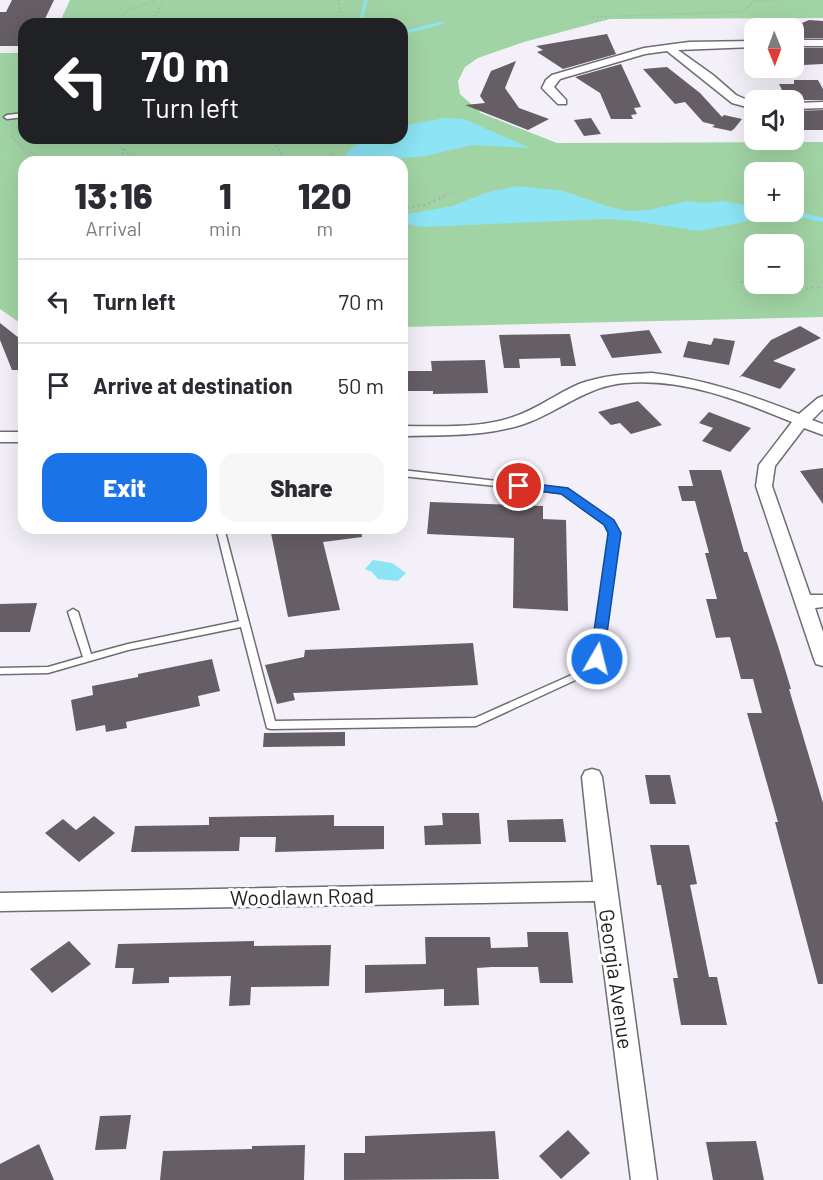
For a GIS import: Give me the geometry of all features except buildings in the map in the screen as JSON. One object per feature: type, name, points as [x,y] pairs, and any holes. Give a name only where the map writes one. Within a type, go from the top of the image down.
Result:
[{"type":"street","points":[[804,43],[823,43]]},
{"type":"street","points":[[562,102],[548,88],[550,82],[556,77],[644,51],[689,45],[744,44]]},
{"type":"street","points":[[669,48],[718,84],[724,93],[744,104]]},
{"type":"street","points":[[804,105],[823,105]]},
{"type":"street","points":[[408,431],[484,429],[532,416],[578,390],[595,384],[630,378],[674,380],[703,386],[823,430]]},
{"type":"street","points":[[823,401],[801,421],[767,465],[764,486],[823,659]]},
{"type":"street","points":[[0,437],[18,437]]},
{"type":"street","points":[[803,602],[823,601]]},
{"type":"street","name":"Georgia Avenue","points":[[592,777],[644,1180]]},
{"type":"street","name":"Woodlawn Road","points":[[0,902],[605,891]]},
{"type":"lane","points":[[8,117],[18,116]]},
{"type":"lane","points":[[222,534],[271,725],[476,722],[579,675],[597,659],[615,533],[609,523],[564,491],[408,475]]},
{"type":"lane","points":[[73,612],[88,658]]},
{"type":"lane","points":[[0,671],[48,670],[128,647],[245,623]]},
{"type":"path","points":[[118,18],[123,13],[157,0]]},
{"type":"path","points":[[156,18],[163,0]]},
{"type":"path","points":[[338,0],[342,18]]},
{"type":"path","points":[[589,17],[737,12],[744,11],[752,2],[779,0]]},
{"type":"path","points":[[18,127],[12,132],[14,140],[18,142]]},
{"type":"path","points":[[20,144],[40,156]]},
{"type":"path","points":[[118,144],[135,156]]},
{"type":"path","points":[[123,149],[123,156]]},
{"type":"path","points":[[331,156],[334,152]]},
{"type":"path","points":[[408,209],[427,204],[455,191]]},
{"type":"path","points":[[741,282],[776,290],[823,287]]},
{"type":"green space","points":[[70,0],[823,0],[823,18],[610,19],[524,42],[478,58],[465,67],[458,81],[460,94],[481,113],[557,143],[744,142],[744,150],[804,150],[804,142],[823,142],[823,317],[408,327],[408,156],[18,156],[18,322],[0,309],[0,53],[18,53],[18,144],[408,144],[408,18],[62,18]]},
{"type":"water","points":[[445,118],[464,119],[530,148],[472,145],[426,156],[408,158],[345,156],[358,144],[408,144],[408,125]]},
{"type":"water","points":[[518,186],[564,191],[628,211],[649,210],[687,201],[704,203],[722,201],[744,205],[744,222],[699,231],[607,219],[422,227],[408,224],[408,214],[452,206],[488,192]]},
{"type":"water","points":[[373,560],[392,563],[406,573],[398,581],[378,579],[372,572],[365,569]]},
{"type":"waterway","points":[[362,18],[366,0]]},
{"type":"waterway","points":[[408,32],[442,23]]},
{"type":"waterway","points":[[804,216],[823,220]]},
{"type":"route","points":[[519,486],[564,491],[609,523],[615,533],[597,659]]}]
